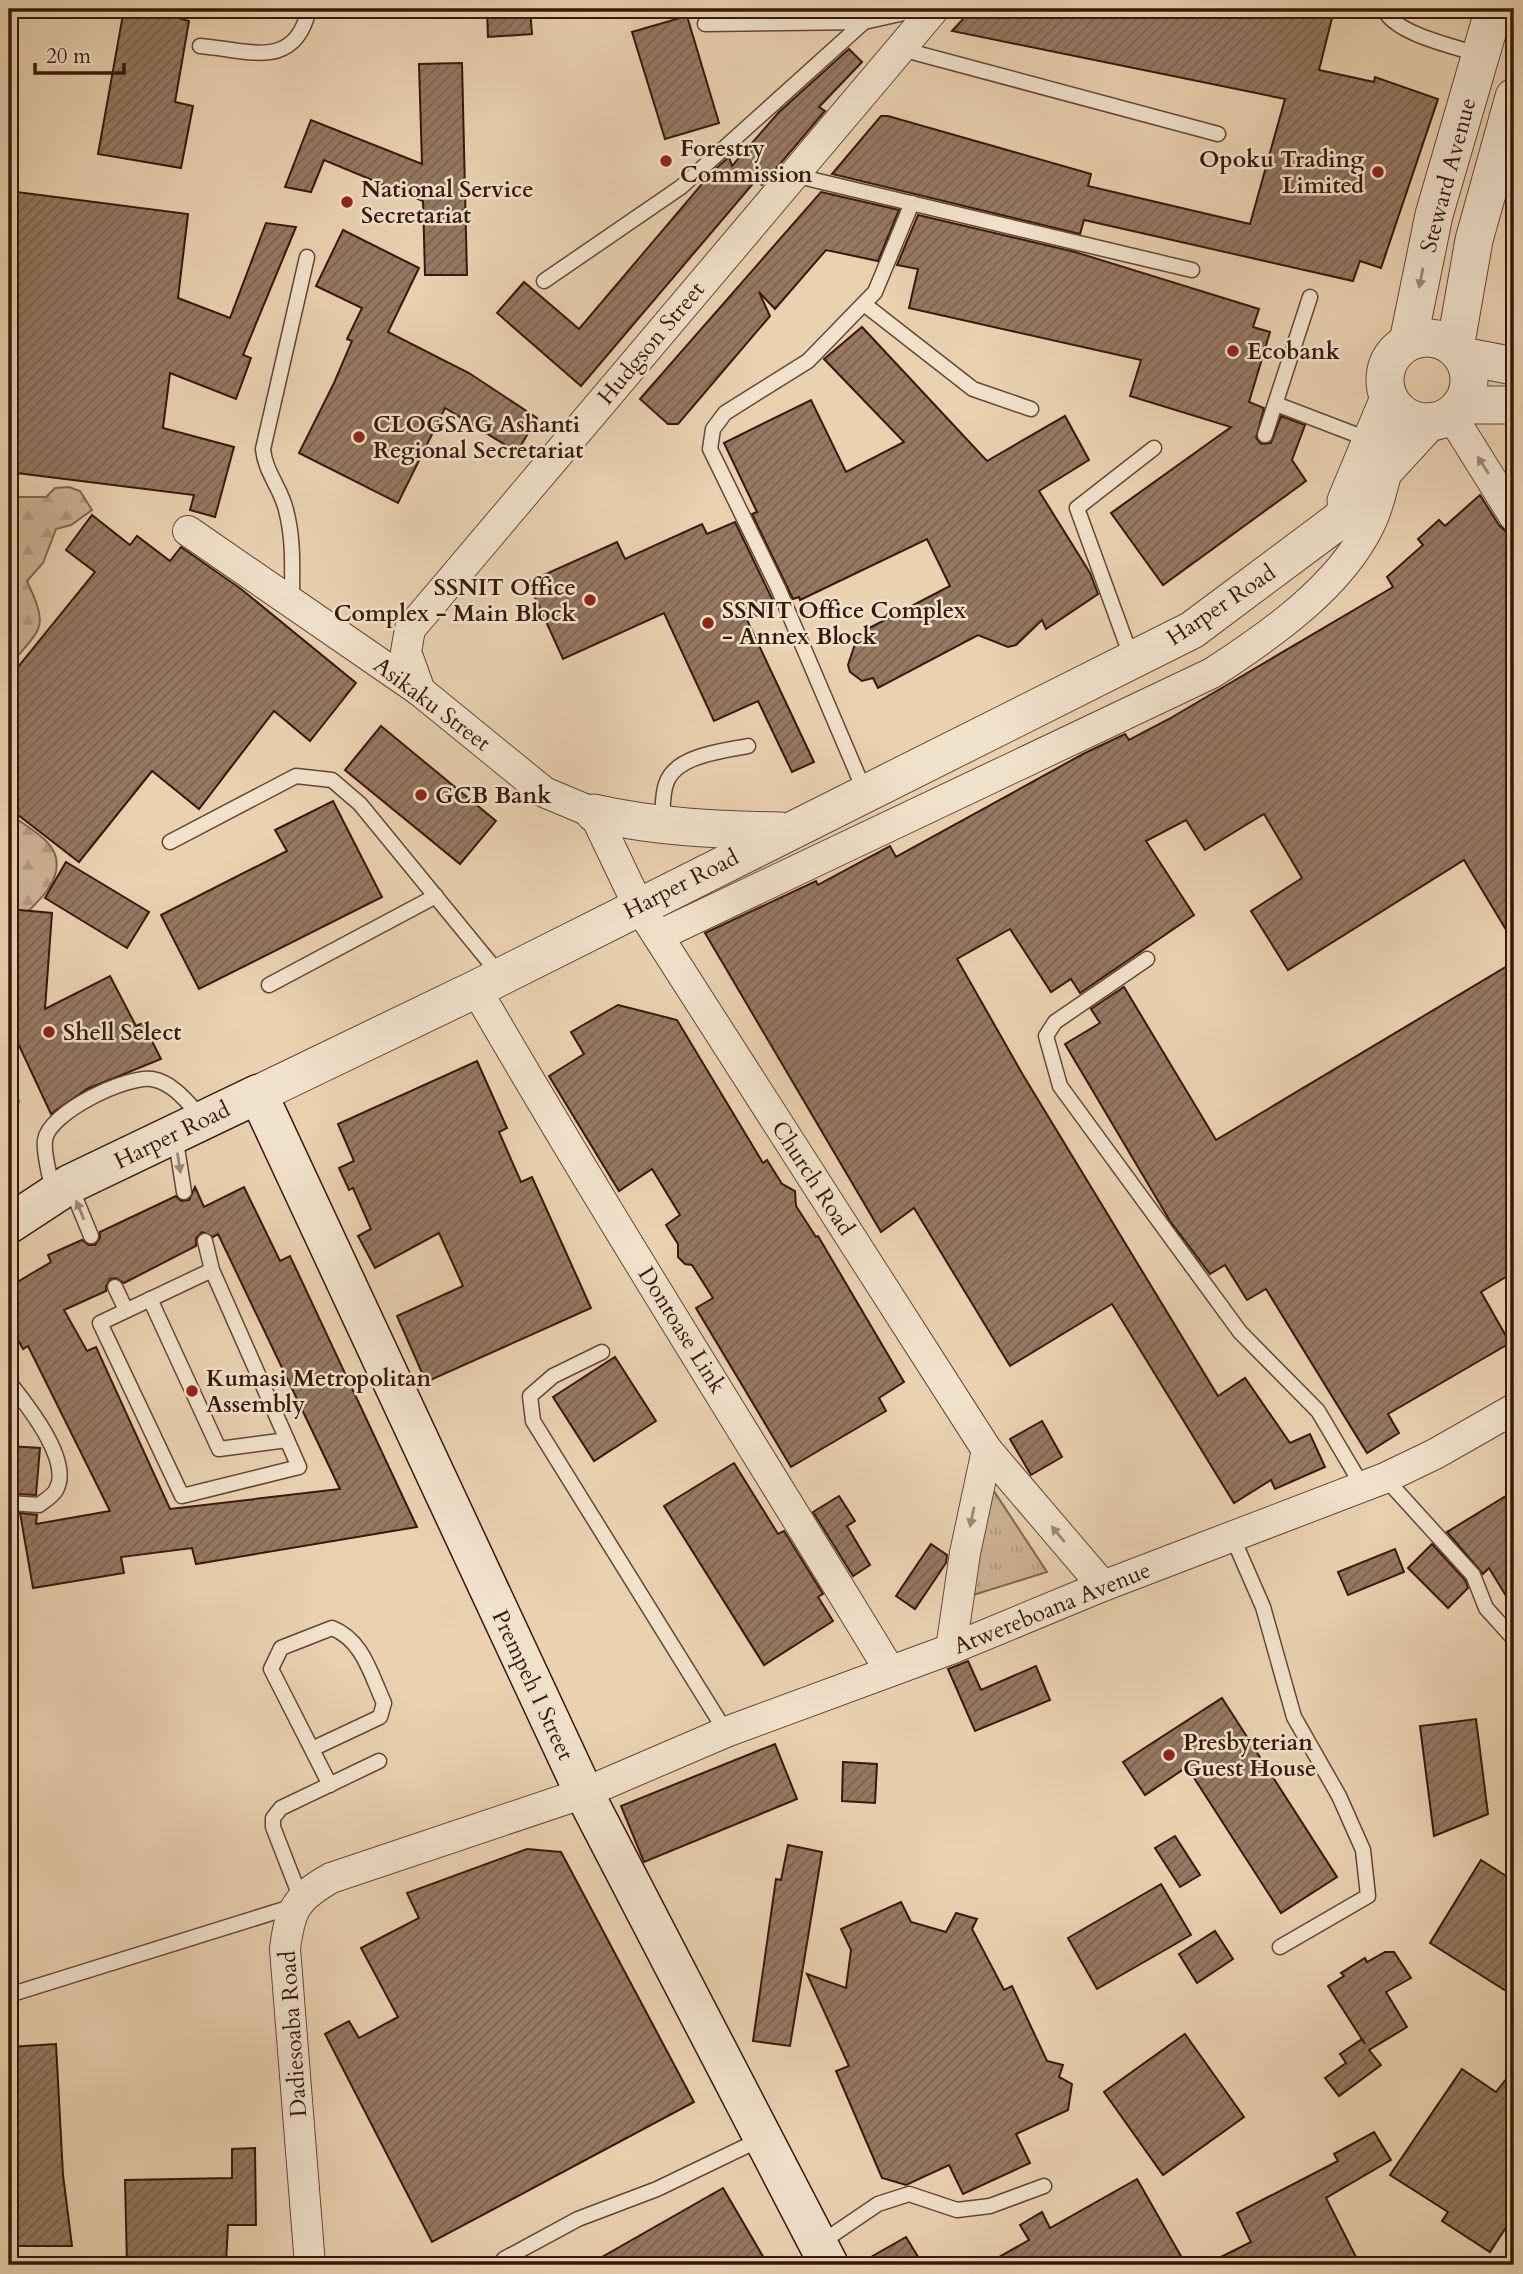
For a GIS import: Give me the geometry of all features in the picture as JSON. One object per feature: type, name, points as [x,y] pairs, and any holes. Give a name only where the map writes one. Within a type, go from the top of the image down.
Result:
[{"type":"main road","name":"Harper Road","points":[[9,1224],[62,1189],[258,1094]]},
{"type":"main road","name":"Prempeh I Street","points":[[258,1094],[584,1793],[823,2255]]},
{"type":"street","name":"Hudgson Street","points":[[420,691],[406,652],[410,629],[934,9]]},
{"type":"street","name":"Steward Avenue","points":[[1408,342],[1434,215],[1494,9]]},
{"type":"street","name":"Steward Avenue","points":[[1458,352],[1474,240],[1514,97]]},
{"type":"street","points":[[1514,366],[1458,352],[1432,338],[1408,342],[1390,360],[1385,386],[1389,398],[1399,412],[1413,420],[1514,405]]},
{"type":"street","points":[[1447,414],[1468,389],[1468,372],[1458,352]]},
{"type":"street","name":"Harper Road","points":[[258,1094],[489,982],[638,905],[1192,630],[1338,521],[1380,454],[1389,398]]},
{"type":"street","points":[[1447,414],[1514,516]]},
{"type":"street","name":"Harper Road","points":[[1380,454],[1447,414]]},
{"type":"street","points":[[658,936],[1212,673],[1296,614],[1344,563],[1370,524],[1380,454]]},
{"type":"street","name":"Asikaku Street","points":[[188,531],[420,691],[544,792],[594,813]]},
{"type":"street","points":[[594,813],[634,822],[662,822],[716,830],[788,831]]},
{"type":"street","points":[[594,813],[638,905]]},
{"type":"street","name":"Church Road","points":[[638,905],[987,1450],[1102,1586]]},
{"type":"street","name":"Dontoase Link","points":[[489,982],[580,1168],[678,1320],[890,1671]]},
{"type":"street","name":"Atwereboana Avenue","points":[[584,1793],[726,1732],[951,1650],[1102,1586],[1374,1482],[1435,1454],[1514,1409]]},
{"type":"street","points":[[951,1650],[965,1553],[987,1450]]},
{"type":"street","points":[[298,1902],[331,1878],[584,1793]]},
{"type":"street","name":"Dadiesoaba Road","points":[[298,1902],[285,1949],[310,2265]]},
{"type":"lane","points":[[200,46],[277,53],[294,43],[309,9]]},
{"type":"lane","points":[[705,23],[864,22],[922,9]]},
{"type":"lane","points":[[1384,9],[1387,16],[1411,32],[1481,55]]},
{"type":"lane","points":[[544,281],[681,187],[864,22]]},
{"type":"lane","points":[[901,49],[1218,134]]},
{"type":"lane","points":[[793,175],[1192,270]]},
{"type":"lane","points":[[865,792],[778,588],[710,449],[713,429],[725,412],[808,361],[875,292],[912,203]]},
{"type":"lane","points":[[292,604],[292,538],[285,507],[264,464],[262,449],[307,257]]},
{"type":"lane","points":[[1265,435],[1310,297]]},
{"type":"lane","points":[[864,304],[973,389],[1031,409]]},
{"type":"lane","points":[[1276,404],[1380,454]]},
{"type":"lane","points":[[1132,660],[1077,508],[1154,448]]},
{"type":"lane","points":[[662,822],[666,782],[677,769],[700,756],[748,746]]},
{"type":"lane","points":[[170,842],[296,776],[331,780],[360,804],[436,896],[489,982]]},
{"type":"lane","points":[[269,985],[436,896]]},
{"type":"lane","points":[[1147,959],[1055,1022],[1046,1036],[1060,1086],[1240,1332],[1318,1411],[1374,1482],[1473,1575],[1486,1608],[1514,1639]]},
{"type":"lane","points":[[90,1236],[62,1189],[45,1140],[52,1123],[68,1110],[135,1079],[153,1079],[174,1088],[189,1127],[184,1192]]},
{"type":"lane","points":[[205,1241],[212,1270],[299,1467],[182,1496],[100,1323],[212,1270]]},
{"type":"lane","points":[[115,1287],[126,1310]]},
{"type":"lane","points":[[150,1299],[219,1449],[287,1440]]},
{"type":"lane","points":[[602,1352],[553,1376],[530,1396],[534,1421],[648,1610],[726,1732]]},
{"type":"lane","points":[[9,1382],[42,1426],[61,1471],[56,1491],[39,1505],[9,1503]]},
{"type":"lane","points":[[1232,1536],[1263,1607],[1294,1717],[1339,1796],[1363,1850],[1368,1896],[1280,1947]]},
{"type":"lane","points":[[312,1749],[380,1717],[384,1703],[356,1642],[347,1634],[332,1628],[281,1648],[271,1669],[330,1785]]},
{"type":"lane","points":[[9,1995],[298,1902],[273,1827],[273,1818],[281,1808],[379,1761]]},
{"type":"lane","points":[[504,2259],[578,2219],[657,2189],[763,2138]]},
{"type":"lane","points":[[823,2255],[878,2204],[909,2194],[957,2210],[990,2206],[1044,2186]]},
{"type":"green space","points":[[69,487],[80,491],[92,510],[71,525],[56,529],[43,563],[27,581],[38,610],[39,627],[9,667],[9,497],[46,497],[55,488]]},
{"type":"green space","points":[[9,813],[48,843],[55,855],[57,867],[47,891],[9,928]]},
{"type":"green space","points":[[9,1084],[19,1101],[9,1143]]},
{"type":"green space","points":[[990,1485],[1047,1572],[970,1596]]},
{"type":"building","points":[[124,9],[183,9],[181,19],[189,21],[175,102],[193,106],[181,168],[98,154]]},
{"type":"building","points":[[487,9],[530,9],[532,34],[488,37]]},
{"type":"building","points":[[965,9],[1301,9],[1332,18],[1319,70],[1374,82],[1375,77],[1438,99],[1381,268],[1360,261],[1353,281],[1084,220],[1080,234],[832,174],[881,116],[888,116],[1091,174],[1088,186],[1250,224],[1285,99],[952,31],[965,17]]},
{"type":"building","points":[[687,16],[719,123],[665,139],[632,32]]},
{"type":"building","points":[[849,49],[862,62],[819,107],[825,111],[762,185],[756,180],[581,386],[497,313],[524,282],[579,329],[713,171],[729,157],[732,166],[779,112]]},
{"type":"building","points":[[462,63],[467,275],[425,275],[423,201],[324,160],[311,192],[285,187],[311,120],[422,164],[419,64]]},
{"type":"building","points":[[9,191],[188,214],[178,298],[230,318],[266,223],[296,227],[243,355],[251,358],[236,399],[170,373],[163,428],[234,447],[215,517],[190,510],[194,495],[9,472]]},
{"type":"building","points":[[821,192],[899,210],[878,261],[826,250],[775,309],[759,292],[770,316],[678,424],[668,424],[640,399]]},
{"type":"building","points":[[918,215],[1075,252],[1259,309],[1253,327],[1270,332],[1249,402],[1264,408],[1256,438],[1261,444],[1271,443],[1281,416],[1305,425],[1292,460],[1306,481],[1163,585],[1111,513],[1231,427],[1130,396],[1141,360],[909,308],[918,269],[897,265]]},
{"type":"building","points":[[343,230],[419,268],[388,332],[469,373],[537,418],[517,452],[445,408],[398,503],[299,453],[334,383],[352,341],[347,339],[362,308],[316,286]]},
{"type":"building","points":[[862,327],[987,461],[1065,416],[1089,460],[1039,491],[1090,573],[1098,594],[1046,629],[1042,620],[1016,645],[1008,647],[978,635],[878,688],[873,678],[862,681],[850,672],[848,665],[855,644],[852,637],[950,586],[927,539],[800,600],[799,597],[793,599],[752,514],[757,512],[724,443],[811,400],[846,472],[904,442],[824,359]]},
{"type":"building","points":[[1480,495],[1499,525],[1514,539],[1514,943],[1464,860],[1288,970],[1251,911],[1302,878],[1264,814],[1205,850],[1186,820],[1146,841],[1194,915],[1080,993],[1071,979],[1051,992],[1010,929],[957,959],[1023,1075],[1218,1396],[1245,1378],[1290,1443],[1310,1434],[1325,1467],[1275,1489],[1271,1480],[1234,1503],[1112,1304],[1010,1366],[914,1208],[881,1232],[705,933],[816,881],[818,885],[890,846],[896,857],[1083,754],[1125,734],[1129,740],[1169,719],[1393,587],[1387,577],[1423,545],[1418,539],[1439,520],[1445,526]]},
{"type":"building","points":[[92,515],[130,545],[137,536],[170,561],[181,547],[241,589],[356,683],[310,741],[274,711],[199,809],[152,771],[79,862],[9,808],[9,678],[95,572],[66,550]]},
{"type":"building","points":[[735,522],[776,607],[747,620],[814,762],[792,772],[758,701],[714,721],[664,613],[563,659],[528,582],[617,542],[625,559],[702,524],[707,534]]},
{"type":"building","name":"GCB Bank","points":[[381,726],[496,821],[460,864],[345,770]]},
{"type":"building","points":[[333,801],[382,897],[199,989],[161,915],[287,851],[275,830]]},
{"type":"building","points":[[66,862],[149,912],[127,948],[45,898]]},
{"type":"building","points":[[9,909],[52,913],[45,1009],[110,976],[136,1026],[143,1023],[161,1059],[87,1089],[51,1114],[9,1024]]},
{"type":"building","points":[[1514,962],[1514,1272],[1481,1292],[1510,1343],[1388,1414],[1399,1433],[1367,1453],[1266,1289],[1247,1300],[1225,1265],[1210,1274],[1170,1221],[1065,1044],[1100,1023],[1091,1009],[1124,987],[1216,1140]]},
{"type":"building","points":[[618,1005],[677,1020],[763,1163],[767,1160],[782,1184],[795,1191],[796,1206],[816,1237],[818,1236],[904,1382],[879,1398],[886,1411],[791,1467],[696,1308],[713,1298],[692,1265],[685,1264],[678,1257],[678,1244],[666,1225],[680,1215],[652,1169],[619,1191],[549,1076],[584,1054],[571,1032]]},
{"type":"building","points":[[477,1061],[507,1128],[499,1132],[521,1182],[532,1177],[591,1308],[426,1382],[397,1316],[463,1286],[439,1233],[375,1268],[358,1236],[371,1229],[353,1188],[349,1190],[339,1168],[354,1161],[338,1124]]},
{"type":"building","points":[[195,1187],[204,1207],[244,1187],[280,1261],[290,1256],[417,1527],[196,1564],[192,1548],[121,1557],[124,1573],[33,1588],[20,1513],[37,1515],[36,1524],[110,1511],[28,1346],[23,1349],[9,1324],[9,1287],[51,1262],[48,1255],[82,1240],[89,1245],[95,1245],[100,1238],[100,1232],[176,1196],[181,1201],[189,1200]],"holes":[[[202,1232],[213,1237],[218,1234],[340,1489],[170,1509],[96,1347],[87,1351],[64,1310],[106,1291],[110,1279],[116,1278],[124,1283],[196,1246],[196,1238]]]},
{"type":"building","points":[[615,1357],[656,1421],[594,1461],[553,1397]]},
{"type":"building","points":[[1042,1421],[1062,1457],[1031,1475],[1010,1439]]},
{"type":"building","points":[[9,1446],[40,1448],[36,1495],[16,1494],[16,1490],[9,1489]]},
{"type":"building","points":[[734,1463],[778,1534],[784,1531],[823,1594],[818,1597],[833,1621],[764,1665],[664,1506]]},
{"type":"building","points":[[1514,1491],[1514,1609],[1489,1568],[1483,1574],[1447,1532]]},
{"type":"building","points":[[839,1496],[855,1521],[847,1526],[870,1565],[853,1576],[813,1512]]},
{"type":"building","points":[[931,1544],[947,1555],[946,1563],[915,1609],[896,1596]]},
{"type":"building","points":[[1432,1544],[1465,1580],[1468,1588],[1448,1608],[1408,1568]]},
{"type":"building","points":[[1395,1549],[1404,1572],[1348,1595],[1338,1572]]},
{"type":"building","points":[[968,1661],[981,1690],[1036,1666],[1050,1700],[975,1731],[948,1669]]},
{"type":"building","points":[[1222,1698],[1337,1877],[1281,1913],[1187,1767],[1145,1795],[1123,1762]]},
{"type":"building","points":[[1476,1719],[1488,1814],[1434,1836],[1420,1726]]},
{"type":"building","points":[[775,1744],[797,1799],[644,1862],[621,1806]]},
{"type":"building","points":[[843,1762],[877,1764],[875,1803],[842,1801]]},
{"type":"building","points":[[1175,1836],[1200,1875],[1180,1887],[1155,1848]]},
{"type":"building","points":[[788,1845],[822,1852],[790,2046],[753,2041],[776,1879],[781,1880]]},
{"type":"building","points":[[527,1849],[561,1852],[694,2102],[432,2242],[325,2034],[349,2021],[359,2038],[398,2017],[361,1948],[419,1918],[407,1893]]},
{"type":"building","points":[[1481,1860],[1514,1881],[1514,1996],[1430,1943]]},
{"type":"building","points":[[1161,1884],[1191,1935],[1097,1989],[1068,1938]]},
{"type":"building","points":[[901,1902],[911,1922],[946,1932],[956,1913],[977,1919],[972,1929],[1004,1990],[1012,1986],[1047,2061],[1063,2065],[1059,2077],[1072,2084],[1068,2110],[1016,2134],[1030,2163],[963,2194],[949,2165],[906,2185],[882,2178],[836,2071],[849,2066],[807,1974],[846,1988],[851,1950],[841,1929]]},
{"type":"building","points":[[1215,1931],[1233,1959],[1197,1983],[1179,1954]]},
{"type":"building","points":[[1385,1952],[1394,1952],[1411,1978],[1386,1992],[1407,2027],[1369,2050],[1381,2065],[1339,2096],[1325,2078],[1346,2063],[1340,2054],[1362,2039],[1328,1986],[1344,1976],[1341,1973],[1365,1958],[1367,1962]]},
{"type":"building","points":[[1185,2034],[1244,2117],[1163,2175],[1104,2092]]},
{"type":"building","points":[[56,2044],[63,2175],[72,2246],[11,2246],[9,2047]]},
{"type":"building","points":[[1462,2069],[1496,2092],[1514,2069],[1514,2215],[1490,2252],[1442,2221],[1448,2212],[1390,2175]]},
{"type":"building","points":[[1374,2132],[1391,2160],[1326,2198],[1360,2265],[1205,2265],[1251,2242],[1237,2213],[1338,2161],[1334,2154]]},
{"type":"building","points":[[255,2148],[256,2225],[228,2225],[226,2263],[127,2265],[125,2180],[232,2178],[232,2149]]},
{"type":"building","points":[[1137,2179],[1186,2265],[985,2265],[1029,2240],[1020,2225],[1042,2212],[1050,2228]]},
{"type":"building","points":[[723,2188],[768,2265],[588,2265]]},
{"type":"building","points":[[906,2237],[923,2265],[857,2265]]},
{"type":"place","name":"Forestry Commission","points":[[666,161]]},
{"type":"place","name":"Opoku Trading Limited","points":[[1378,172]]},
{"type":"place","name":"National Service Secretariat","points":[[347,202]]},
{"type":"place","name":"Ecobank","points":[[1233,351]]},
{"type":"place","name":"CLOGSAG Ashanti Regional Secretariat","points":[[359,437]]},
{"type":"place","name":"SSNIT Office Complex - Main Block","points":[[590,600]]},
{"type":"place","name":"SSNIT Office Complex - Annex Block","points":[[708,623]]},
{"type":"place","name":"GCB Bank","points":[[421,795]]},
{"type":"place","name":"Shell Select","points":[[49,1032]]},
{"type":"place","name":"Kumasi Metropolitan Assembly","points":[[192,1391]]},
{"type":"place","name":"Presbyterian Guest House","points":[[1169,1755]]}]
